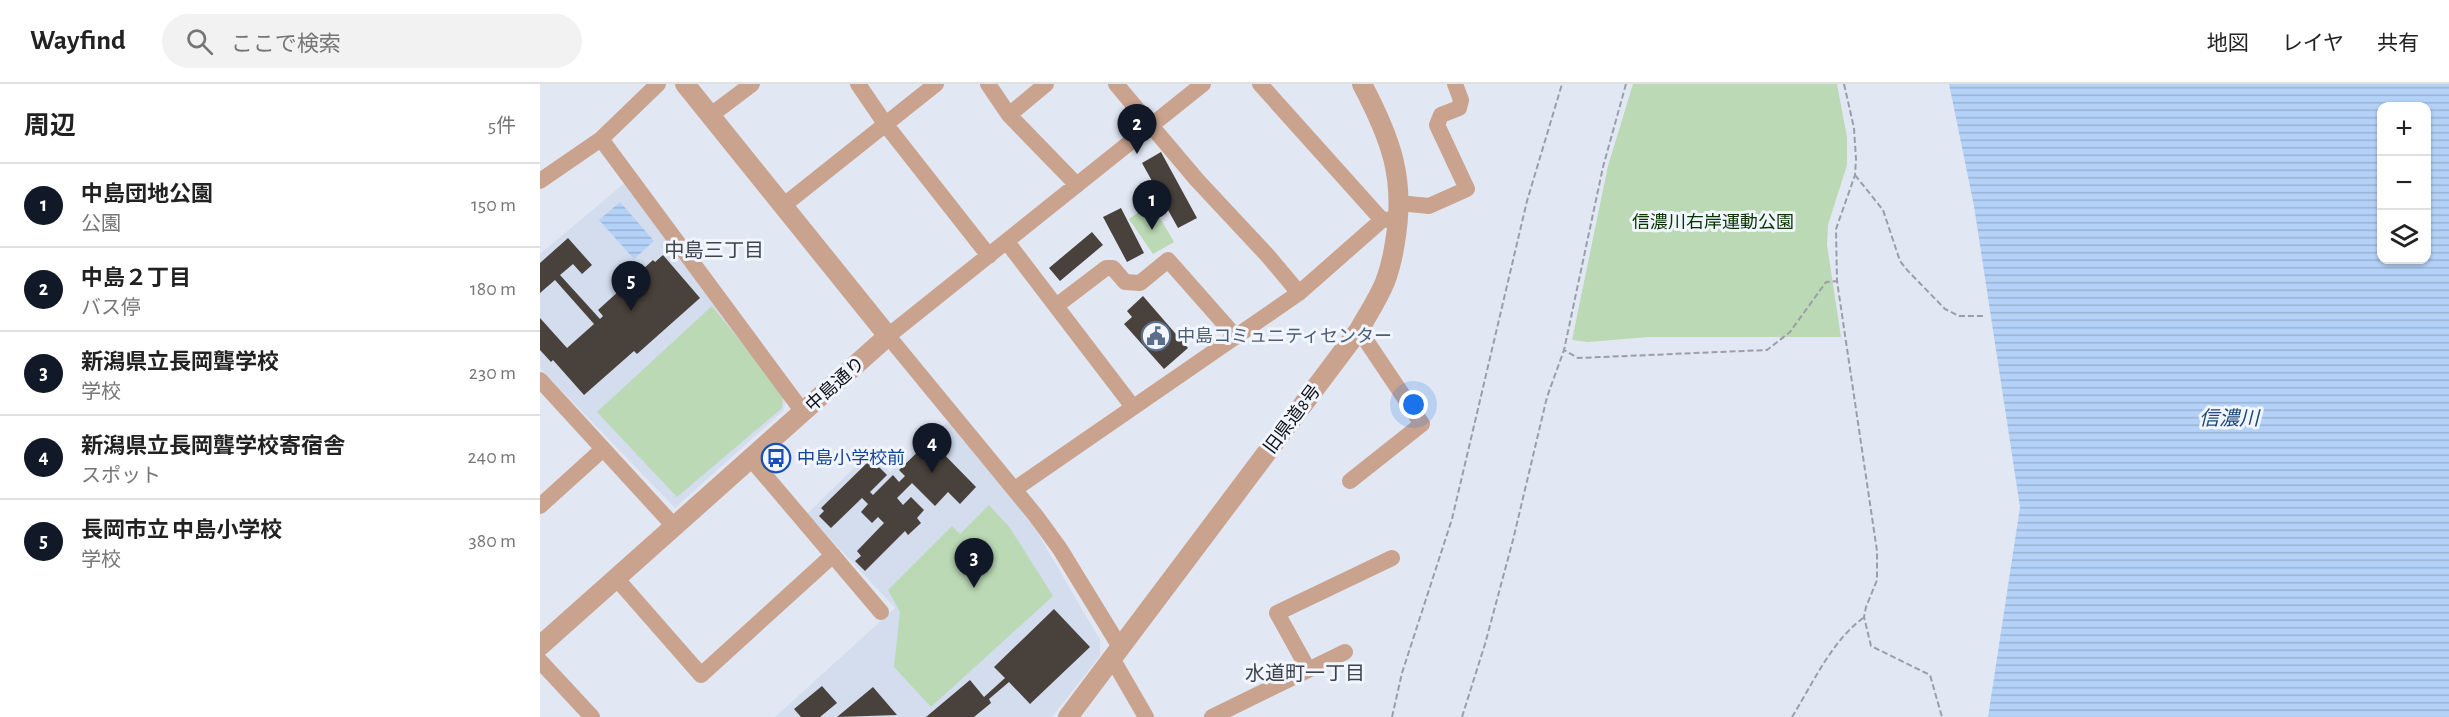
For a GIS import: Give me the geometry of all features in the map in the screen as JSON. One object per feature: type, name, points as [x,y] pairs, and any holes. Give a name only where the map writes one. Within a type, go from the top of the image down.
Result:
[{"type":"street","points":[[540,181],[601,139],[658,84]]},
{"type":"street","points":[[685,84],[888,336],[1015,489],[1060,549],[1116,653],[1146,717]]},
{"type":"street","points":[[711,115],[752,84]]},
{"type":"street","points":[[858,84],[886,125],[989,256]]},
{"type":"street","points":[[784,206],[936,84]]},
{"type":"street","points":[[988,84],[1009,115],[1077,185]]},
{"type":"street","points":[[1009,115],[1046,84]]},
{"type":"street","points":[[1116,84],[1197,180],[1299,293]]},
{"type":"street","points":[[888,336],[1203,84]]},
{"type":"street","points":[[1260,84],[1393,214]]},
{"type":"street","name":"旧県道8号","points":[[1068,717],[1359,330],[1386,281],[1392,260],[1393,214],[1400,185],[1386,133],[1362,84]]},
{"type":"street","points":[[1015,489],[1299,293],[1393,214],[1429,206],[1467,189],[1437,125],[1441,115],[1458,108],[1461,100],[1455,84]]},
{"type":"street","points":[[601,139],[803,412]]},
{"type":"street","points":[[1007,242],[1133,407]]},
{"type":"street","points":[[1056,306],[1106,268],[1113,268],[1125,282],[1140,283],[1168,260],[1236,337]]},
{"type":"street","points":[[1350,481],[1422,424],[1359,330]]},
{"type":"street","name":"中島通り","points":[[540,646],[673,525],[888,336]]},
{"type":"street","points":[[542,386],[673,525]]},
{"type":"street","points":[[540,506],[603,449]]},
{"type":"street","points":[[750,459],[881,612]]},
{"type":"street","points":[[616,578],[701,675],[833,555]]},
{"type":"street","points":[[1308,669],[1277,614],[1392,558]]},
{"type":"street","points":[[1212,717],[1345,652]]},
{"type":"street","points":[[540,661],[592,717]]},
{"type":"path","points":[[1392,717],[1402,673],[1457,500],[1473,432],[1474,416],[1524,211],[1562,84]]},
{"type":"path","points":[[1462,717],[1510,552],[1547,397],[1564,350],[1564,339],[1603,167],[1626,84]]},
{"type":"path","points":[[1844,84],[1854,129],[1856,175],[1836,229],[1837,281],[1877,551],[1877,579],[1864,618],[1871,646],[1930,675],[1942,717]]},
{"type":"path","points":[[1856,175],[1883,210],[1900,261],[1908,271],[1945,309],[1959,316],[1983,316]]},
{"type":"path","points":[[1564,350],[1578,358],[1767,350],[1790,332],[1826,282],[1837,281]]},
{"type":"path","points":[[1792,717],[1839,641],[1849,629],[1864,618]]},
{"type":"shaded area","points":[[627,181],[786,397],[784,410],[675,508],[540,368],[540,254]]},
{"type":"shaded area","points":[[948,422],[1030,520],[1100,640],[1100,656],[1052,717],[775,717],[895,608],[807,514],[871,451],[890,472]]},
{"type":"green space","name":"信濃川右岸運動公園","points":[[1633,84],[1837,84],[1847,137],[1847,165],[1828,225],[1827,245],[1841,337],[1648,337],[1588,342],[1572,340],[1608,166]]},
{"type":"green space","points":[[1151,203],[1174,242],[1153,254],[1129,219]]},
{"type":"green space","points":[[712,306],[783,394],[782,408],[677,497],[597,412]]},
{"type":"green space","points":[[989,505],[1010,528],[1053,596],[931,707],[894,667],[900,612],[888,590],[952,526],[960,534]]},
{"type":"water","name":"信濃川","points":[[1949,84],[2449,84],[2449,717],[1988,717],[2020,507],[1974,206]]},
{"type":"water","points":[[620,202],[654,241],[634,259],[599,220]]},
{"type":"building","points":[[1161,152],[1197,218],[1178,228],[1142,163]]},
{"type":"building","points":[[1121,208],[1144,253],[1127,262],[1103,217]]},
{"type":"building","points":[[1092,232],[1103,245],[1060,281],[1049,268]]},
{"type":"building","points":[[568,238],[592,265],[582,274],[573,264],[560,275],[600,319],[603,316],[598,310],[653,260],[655,262],[663,255],[700,298],[637,354],[634,351],[584,395],[553,360],[551,362],[540,350],[540,318],[567,348],[594,324],[555,280],[540,293],[540,263]]},
{"type":"building","name":"中島コミュニティセンター","points":[[1143,296],[1188,348],[1164,369],[1124,324],[1132,317],[1127,311]]},
{"type":"building","points":[[930,440],[976,487],[960,504],[948,492],[935,506],[912,483],[897,498],[903,505],[911,497],[924,510],[917,518],[921,523],[908,535],[905,531],[865,571],[855,561],[861,556],[857,551],[884,523],[878,517],[872,523],[861,512],[868,504],[862,498],[831,528],[819,516],[824,511],[821,508],[871,459],[887,475],[870,492],[873,495],[893,475],[899,482],[905,476],[899,470]]},
{"type":"building","points":[[1054,609],[1090,647],[1030,704],[1009,682],[989,699],[991,703],[974,717],[926,717],[970,680],[984,697],[1005,678],[994,667]]},
{"type":"building","points":[[822,686],[837,703],[820,717],[801,717],[794,709]]},
{"type":"building","points":[[873,687],[897,715],[837,717]]},
{"type":"place","name":"中島２丁目","points":[[1137,154]]},
{"type":"place","name":"中島団地公園","points":[[1152,230]]},
{"type":"place","name":"長岡市立 中島小学校","points":[[631,311]]},
{"type":"place","name":"中島コミュニティセンター","points":[[1156,336]]},
{"type":"place","name":"中島小学校前","points":[[776,458]]},
{"type":"place","name":"新潟県立長岡聾学校寄宿舎","points":[[932,473]]},
{"type":"place","name":"新潟県立長岡聾学校","points":[[974,588]]},
{"type":"district","name":"中島三丁目","points":[[714,250]]},
{"type":"district","name":"水道町一丁目","points":[[1305,673]]}]
